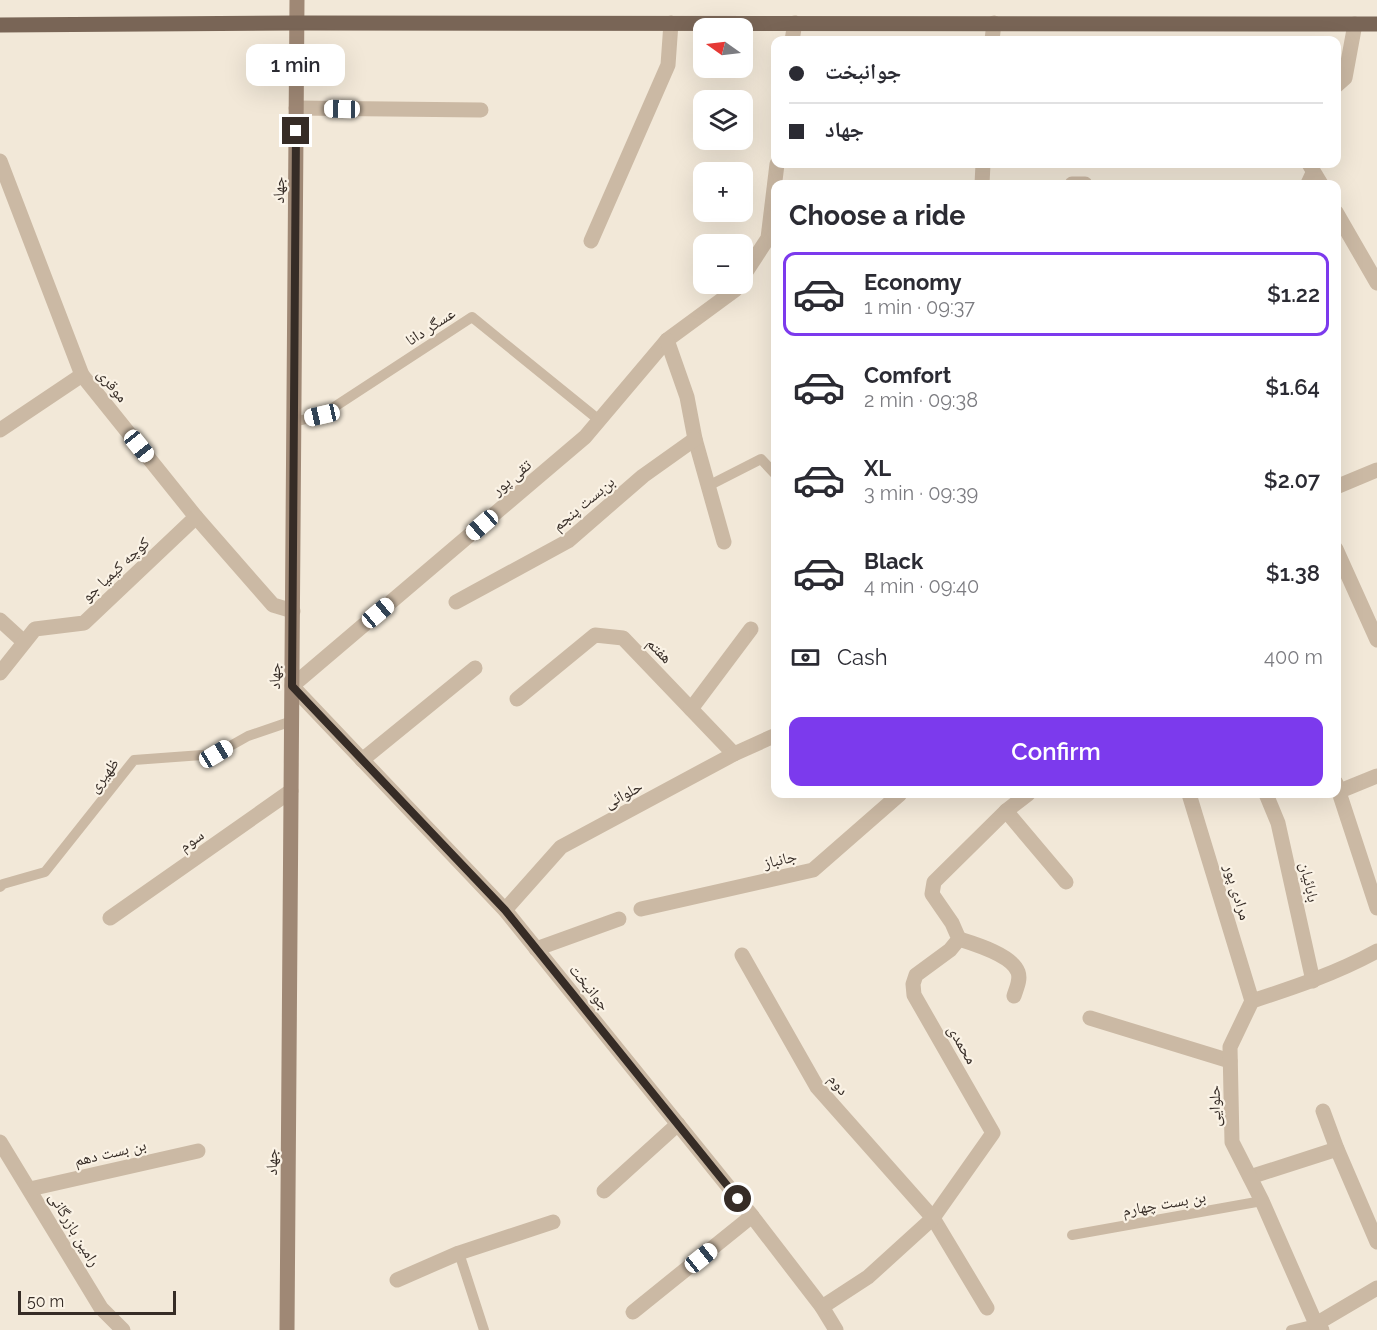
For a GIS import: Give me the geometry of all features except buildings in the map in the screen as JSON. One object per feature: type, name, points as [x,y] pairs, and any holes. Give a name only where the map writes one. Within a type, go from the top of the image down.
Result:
[{"type":"main road","points":[[0,25],[1377,24]]},
{"type":"street","name":"جهاد","points":[[287,1330],[297,0]]},
{"type":"street","points":[[591,242],[668,65],[671,23]]},
{"type":"street","points":[[793,36],[795,23]]},
{"type":"street","points":[[992,36],[994,23]]},
{"type":"street","points":[[1341,82],[1345,78],[1355,24]]},
{"type":"street","points":[[296,108],[481,110]]},
{"type":"street","name":"موقری","points":[[0,161],[81,375],[196,517],[273,605],[293,611]]},
{"type":"street","points":[[753,261],[768,238],[771,213]]},
{"type":"street","points":[[1341,219],[1371,261],[1377,283]]},
{"type":"street","name":"تقی پور","points":[[292,686],[585,437],[667,340],[730,294]]},
{"type":"street","points":[[667,340],[687,397],[695,439],[724,542]]},
{"type":"street","points":[[0,430],[81,375]]},
{"type":"street","name":"بن‌بست پنجم","points":[[456,602],[568,542],[643,476],[695,439]]},
{"type":"street","points":[[1341,485],[1377,470]]},
{"type":"street","name":"کوچه کیمیا جو","points":[[0,673],[35,629],[84,623],[196,517]]},
{"type":"street","points":[[1341,560],[1377,640]]},
{"type":"street","points":[[0,620],[24,642]]},
{"type":"street","points":[[691,709],[751,629]]},
{"type":"street","name":"هفتم","points":[[517,699],[595,635],[623,638],[734,754]]},
{"type":"street","points":[[362,760],[475,668]]},
{"type":"street","name":"جوانبخت","points":[[292,686],[505,910],[752,1216],[822,1307],[832,1329]]},
{"type":"street","name":"حلوائی","points":[[505,910],[561,848],[734,754],[771,737]]},
{"type":"street","points":[[1341,786],[1377,776]]},
{"type":"street","name":"سوم","points":[[110,918],[291,791]]},
{"type":"street","points":[[1341,796],[1377,908]]},
{"type":"street","name":"جانباز","points":[[641,909],[813,870],[895,798]]},
{"type":"street","points":[[1014,996],[1019,980],[1017,969],[1002,957],[959,939],[952,923],[932,894],[933,882],[1006,811],[1023,798]]},
{"type":"street","name":"مرادی پور","points":[[1190,798],[1252,1002]]},
{"type":"street","name":"بابائیان","points":[[1268,798],[1278,823],[1313,981]]},
{"type":"street","points":[[1006,811],[1065,882]]},
{"type":"street","points":[[537,949],[619,919]]},
{"type":"street","name":"محمدی","points":[[822,1307],[868,1277],[933,1218],[993,1133],[914,995],[913,984],[916,975],[950,950],[959,939]]},
{"type":"street","points":[[1252,1002],[1313,981],[1377,951]]},
{"type":"street","name":"دوم","points":[[742,955],[817,1087],[933,1218],[987,1308]]},
{"type":"street","name":"حلوایی","points":[[1252,1002],[1230,1047],[1232,1142],[1262,1201],[1319,1327]]},
{"type":"street","points":[[1090,1018],[1230,1061]]},
{"type":"street","points":[[1323,1111],[1377,1242]]},
{"type":"street","points":[[604,1191],[678,1124]]},
{"type":"street","name":"رامین بازرگانی","points":[[0,1142],[101,1308],[123,1330]]},
{"type":"street","points":[[1250,1177],[1337,1149]]},
{"type":"street","name":"بن بست دهم","points":[[30,1190],[198,1151]]},
{"type":"street","points":[[633,1312],[752,1216]]},
{"type":"street","points":[[398,1281],[459,1253],[553,1222]]},
{"type":"street","points":[[1319,1327],[1377,1288]]},
{"type":"lane","name":"عسگر دانا","points":[[294,422],[322,415],[472,317],[599,420]]},
{"type":"lane","points":[[708,486],[762,459],[771,469]]},
{"type":"lane","name":"ظهیری","points":[[0,887],[3,884],[45,872],[134,760],[216,754],[248,736],[292,721]]},
{"type":"lane","name":"بن بست چهارم","points":[[1072,1235],[1262,1201]]},
{"type":"lane","points":[[459,1253],[484,1330]]},
{"type":"lane","points":[[1291,1330],[1319,1327]]},
{"type":"route","points":[[296,131],[292,686],[505,910],[738,1199]]}]
